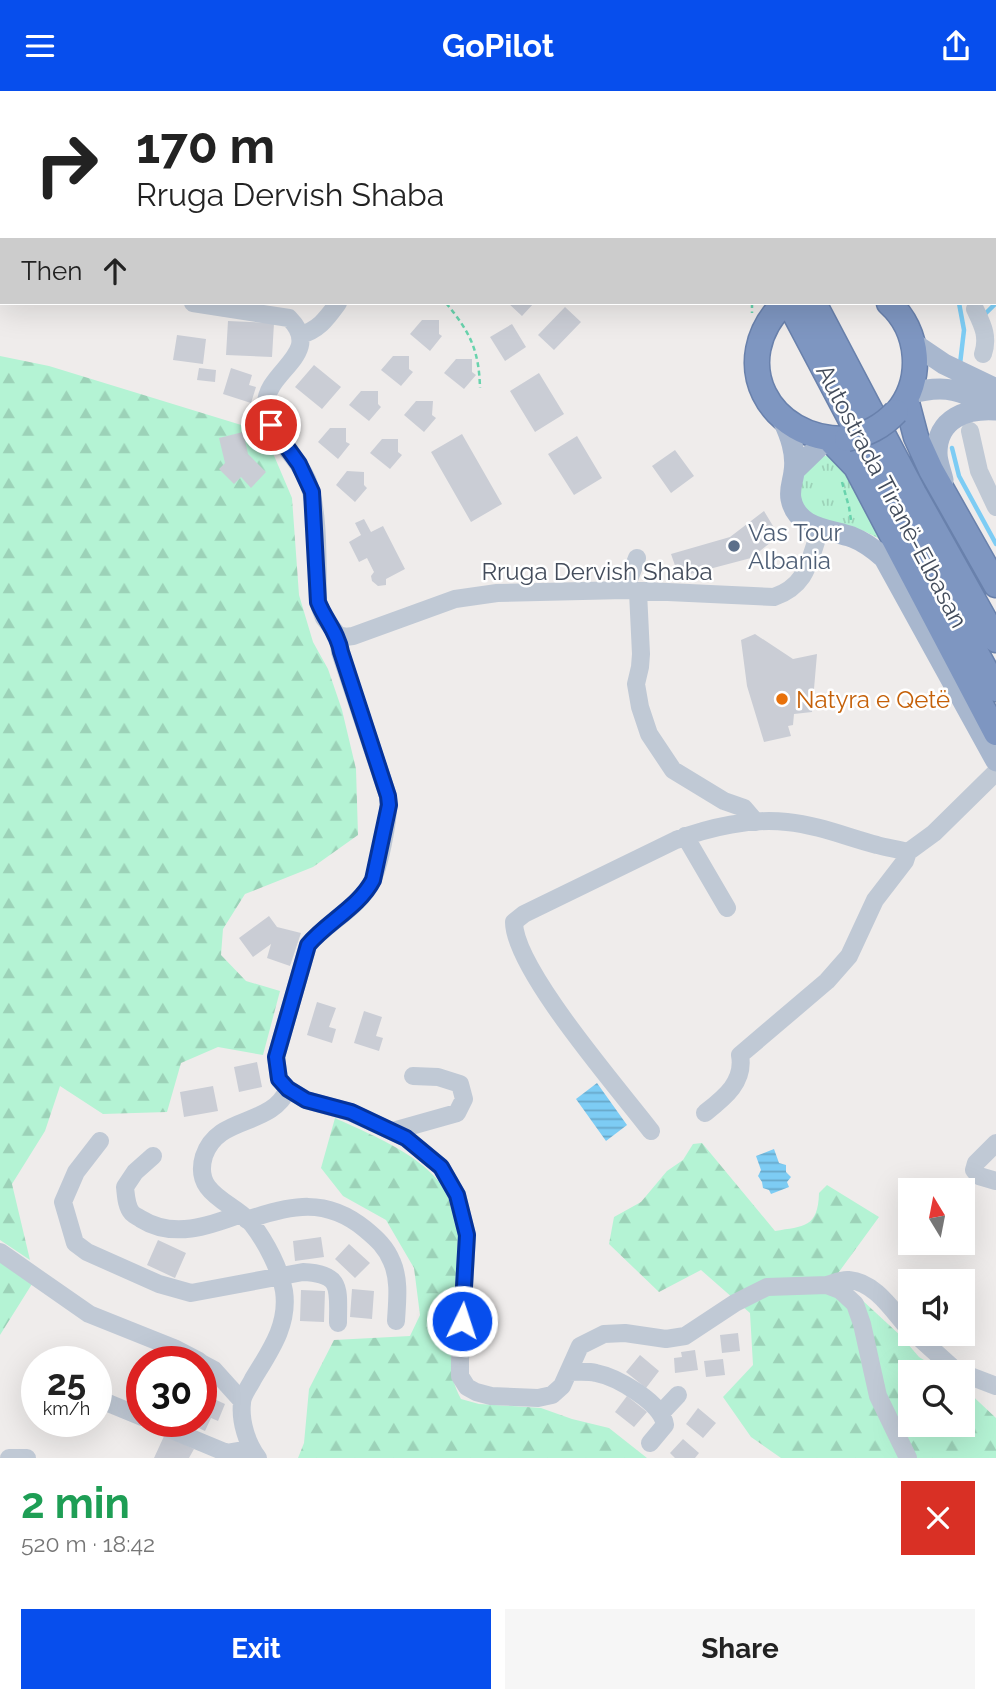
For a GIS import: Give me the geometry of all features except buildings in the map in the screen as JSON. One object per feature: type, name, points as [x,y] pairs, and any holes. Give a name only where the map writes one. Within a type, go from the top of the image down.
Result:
[{"type":"highway","points":[[778,305],[763,331],[758,348],[757,365],[766,397],[782,418],[806,434],[834,440],[868,434],[886,423],[904,402],[915,372],[910,324],[891,305]]},
{"type":"highway","name":"Autostrada Tiranë-Elbasan","points":[[780,305],[996,688]]},
{"type":"highway","name":"Autostrada Tiranë-Elbasan","points":[[815,305],[914,493],[996,640]]},
{"type":"highway","points":[[904,402],[931,470],[996,585]]},
{"type":"highway","points":[[834,440],[856,467],[996,733]]},
{"type":"main road","points":[[910,324],[944,365],[996,390]]},
{"type":"main road","points":[[904,402],[941,387],[957,389],[996,409]]},
{"type":"main road","points":[[947,495],[937,455],[939,441],[946,427],[962,413],[978,409],[996,409]]},
{"type":"main road","points":[[782,418],[792,443],[793,507],[804,520],[820,530],[852,537],[871,545],[884,558],[996,761]]},
{"type":"main road","points":[[794,471],[834,440]]},
{"type":"street","points":[[206,305],[289,318],[300,335],[302,343],[298,352],[268,393],[266,404],[271,425],[299,464],[312,492],[318,602],[324,618],[338,635],[341,652],[388,796],[388,817],[373,880],[368,890],[318,932],[308,945],[276,1057],[279,1079],[288,1089],[306,1100],[351,1112],[406,1138],[441,1167],[453,1186],[467,1235],[460,1361],[460,1376],[467,1387],[491,1396],[538,1398],[552,1395],[562,1386],[580,1346],[604,1334],[625,1333],[666,1339],[685,1336],[735,1303],[767,1287],[827,1285],[848,1279],[859,1282],[887,1302],[898,1315]]},
{"type":"street","points":[[300,335],[312,332],[325,322],[337,305]]},
{"type":"street","points":[[975,309],[989,338]]},
{"type":"street","points":[[970,431],[979,471],[996,507]]},
{"type":"street","name":"Rruga Dervish Shaba","points":[[338,635],[354,636],[466,596],[497,593],[632,591],[774,597],[798,585],[820,530]]},
{"type":"street","points":[[637,558],[632,591],[640,667],[636,684],[639,707],[649,734],[673,770],[724,801],[744,808],[756,822]]},
{"type":"street","points":[[705,1113],[731,1093],[742,1066],[740,1055],[827,981],[849,956],[874,900],[905,861],[908,852],[934,833],[996,772]]},
{"type":"street","points":[[651,1131],[544,993],[517,945],[514,922],[524,914],[685,836],[756,822],[788,822],[818,827],[878,846],[908,852]]},
{"type":"street","points":[[685,836],[727,908]]},
{"type":"street","points":[[393,1131],[457,1113],[464,1099],[460,1084],[439,1077],[413,1076]]},
{"type":"street","points":[[242,1401],[283,1323],[285,1303],[279,1278],[263,1242],[244,1217],[210,1192],[205,1182],[204,1156],[223,1132],[235,1124],[266,1114],[283,1099],[288,1089]]},
{"type":"street","points":[[100,1141],[76,1173],[63,1202],[75,1244],[159,1284],[191,1293],[303,1272],[321,1272],[331,1279],[338,1291],[338,1323]]},
{"type":"street","points":[[996,1143],[976,1163],[974,1170],[979,1176],[996,1181]]},
{"type":"street","points":[[153,1156],[135,1172],[125,1187],[132,1213],[151,1225],[178,1231],[309,1206],[332,1209],[360,1225],[383,1243],[393,1263],[397,1281],[396,1321]]},
{"type":"street","points":[[0,1252],[89,1314],[169,1346]]},
{"type":"street","points":[[827,1285],[840,1290],[855,1304],[878,1397],[908,1458]]},
{"type":"street","points":[[928,1346],[944,1360]]},
{"type":"street","points":[[569,1372],[595,1373],[611,1378],[647,1399],[661,1413],[665,1425],[650,1443]]},
{"type":"street","points":[[188,1437],[227,1453],[254,1453],[247,1438],[242,1401],[217,1373]]},
{"type":"street","points":[[975,1377],[996,1386]]},
{"type":"street","points":[[661,1413],[678,1395]]},
{"type":"street","points":[[9,1458],[27,1458]]},
{"type":"path","points":[[448,305],[463,324],[475,346],[480,366],[480,388]]},
{"type":"path","points":[[840,477],[853,525],[841,520]]},
{"type":"green space","points":[[0,356],[49,366],[264,432],[292,498],[299,595],[313,642],[328,669],[342,710],[356,769],[358,835],[313,867],[245,894],[223,929],[221,955],[246,981],[280,991],[263,1055],[218,1047],[181,1063],[167,1112],[103,1114],[60,1086],[45,1131],[12,1184],[30,1260],[0,1240]]},
{"type":"green space","points":[[821,456],[840,460],[893,551],[880,539],[864,531],[821,521],[801,507],[802,479]]},
{"type":"green space","points":[[335,1118],[407,1154],[438,1180],[449,1196],[456,1214],[459,1240],[451,1364],[461,1399],[479,1404],[541,1408],[609,1428],[647,1458],[298,1458],[304,1443],[309,1389],[334,1340],[410,1336],[420,1315],[414,1268],[386,1220],[343,1196],[321,1168]]},
{"type":"green space","points":[[702,1143],[775,1231],[808,1223],[816,1213],[819,1193],[827,1185],[879,1217],[836,1276],[898,1333],[898,1346],[910,1346],[924,1360],[898,1360],[898,1437],[975,1437],[975,1398],[996,1418],[996,1458],[781,1458],[751,1437],[723,1397],[753,1365],[750,1313],[701,1270],[659,1292],[609,1244],[614,1217],[641,1202],[667,1171],[683,1160],[693,1144]]},
{"type":"green space","points":[[0,1260],[32,1284],[0,1335]]},
{"type":"water","points":[[597,1083],[627,1125],[606,1141],[576,1099]]},
{"type":"water","points":[[774,1149],[779,1163],[786,1165],[786,1172],[791,1177],[787,1182],[789,1187],[771,1194],[763,1188],[758,1176],[761,1170],[756,1156]]},
{"type":"waterway","points":[[959,305],[964,330],[960,364]]},
{"type":"waterway","points":[[985,314],[994,305]]},
{"type":"waterway","points":[[952,448],[959,476],[996,544]]},
{"type":"place","name":"Vas Tour Albania","points":[[734,546]]},
{"type":"place","name":"Natyra e Qetë","points":[[782,699]]},
{"type":"route","points":[[271,425],[299,464],[312,492],[318,602],[324,618],[338,635],[389,805],[373,880],[368,890],[318,932],[308,945],[276,1057],[279,1079],[288,1089],[306,1100],[351,1112],[406,1138],[441,1167],[457,1195],[467,1235],[462,1321]]}]
